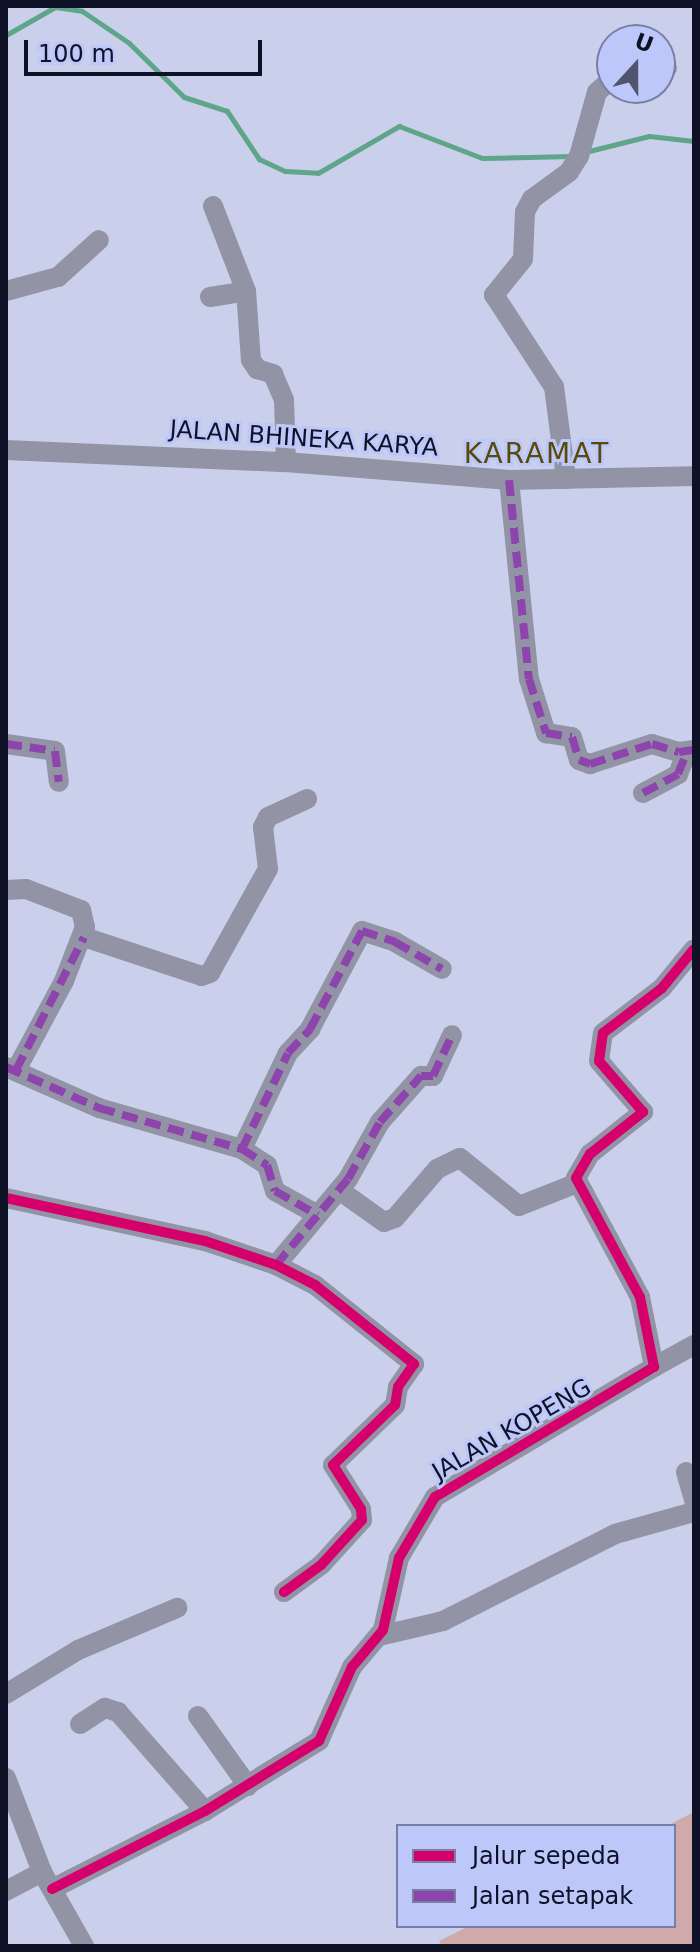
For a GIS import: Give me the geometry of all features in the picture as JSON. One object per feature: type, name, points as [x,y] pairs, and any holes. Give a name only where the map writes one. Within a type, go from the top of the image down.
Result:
[{"type":"street","points":[[566,479],[554,387],[494,295],[523,259],[525,212],[532,199],[569,172],[579,156],[596,96]]},
{"type":"street","points":[[213,206],[246,291],[251,360],[257,369],[273,374],[284,400],[286,462]]},
{"type":"street","points":[[6,291],[58,277],[99,240]]},
{"type":"street","points":[[210,297],[246,291]]},
{"type":"street","name":"JALAN BHINEKA KARYA","points":[[6,450],[286,462],[509,480],[694,476]]},
{"type":"street","points":[[509,480],[529,679],[546,733],[572,737],[579,760],[590,764],[652,744],[691,751],[678,774],[643,793]]},
{"type":"street","points":[[6,744],[55,751],[59,782]]},
{"type":"street","points":[[84,937],[202,976],[210,973],[268,869],[263,827],[268,817],[307,799]]},
{"type":"street","points":[[6,890],[26,889],[81,910],[84,937],[11,1068],[99,1108],[242,1149],[267,1165],[275,1191],[318,1215]]},
{"type":"street","points":[[242,1149],[288,1053],[310,1029],[362,931],[395,942],[442,969]]},
{"type":"street","points":[[654,1367],[640,1297],[577,1183],[580,1166],[590,1154],[643,1112],[599,1061],[603,1033],[662,988],[694,949]]},
{"type":"street","points":[[276,1265],[362,1160],[380,1122],[421,1076],[433,1076],[452,1035]]},
{"type":"street","points":[[339,1190],[384,1222],[395,1218],[437,1169],[460,1158],[519,1206],[577,1183]]},
{"type":"street","points":[[6,1198],[205,1241],[276,1265],[315,1285],[415,1366],[398,1387],[395,1405],[333,1465],[361,1509],[362,1520],[321,1565],[284,1592]]},
{"type":"street","name":"JALAN KOPENG","points":[[6,1891],[47,1880],[205,1811],[325,1736],[336,1695],[379,1636],[399,1558],[435,1497],[694,1345]]},
{"type":"street","points":[[686,1472],[694,1500]]},
{"type":"street","points":[[379,1636],[443,1621],[638,1524],[694,1512]]},
{"type":"street","points":[[6,1694],[78,1650],[177,1608]]},
{"type":"street","points":[[80,1724],[105,1708],[118,1712],[205,1811]]},
{"type":"street","points":[[198,1716],[248,1786]]},
{"type":"street","points":[[6,1778],[47,1880],[84,1946]]},
{"type":"shaded area","points":[[694,1812],[694,1946],[442,1946],[439,1941],[465,1928],[676,1928],[676,1824],[671,1824]]},
{"type":"waterway","points":[[6,35],[55,7],[82,11],[129,43],[184,97],[227,111],[259,159],[285,171],[318,173],[399,126],[482,158],[572,156]]},
{"type":"waterway","points":[[585,152],[649,136],[694,141]]},
{"type":"marked path","points":[[509,480],[529,679],[546,733],[572,737],[579,760],[590,764],[652,744],[679,752],[694,750]]},
{"type":"marked path","points":[[6,744],[55,751],[59,782]]},
{"type":"marked path","points":[[643,793],[678,774],[687,752]]},
{"type":"marked path","points":[[242,1149],[288,1053],[310,1029],[362,931],[395,942],[442,969]]},
{"type":"marked path","points":[[16,1070],[84,937]]},
{"type":"marked path","points":[[276,1265],[348,1179],[380,1122],[421,1076],[433,1076],[452,1035]]},
{"type":"marked path","points":[[6,1067],[99,1108],[242,1149],[267,1165],[275,1191],[318,1215]]},
{"type":"cycle path","points":[[52,1889],[205,1811],[319,1741],[352,1667],[383,1630],[399,1558],[435,1497],[654,1367],[640,1297],[576,1178],[590,1154],[643,1112],[599,1061],[603,1033],[662,988],[694,949]]},
{"type":"cycle path","points":[[6,1198],[205,1241],[276,1265],[315,1285],[414,1364],[398,1387],[395,1405],[333,1465],[361,1509],[362,1520],[321,1565],[284,1592]]},
{"type":"district","name":"KARAMAT","points":[[537,454]]}]
